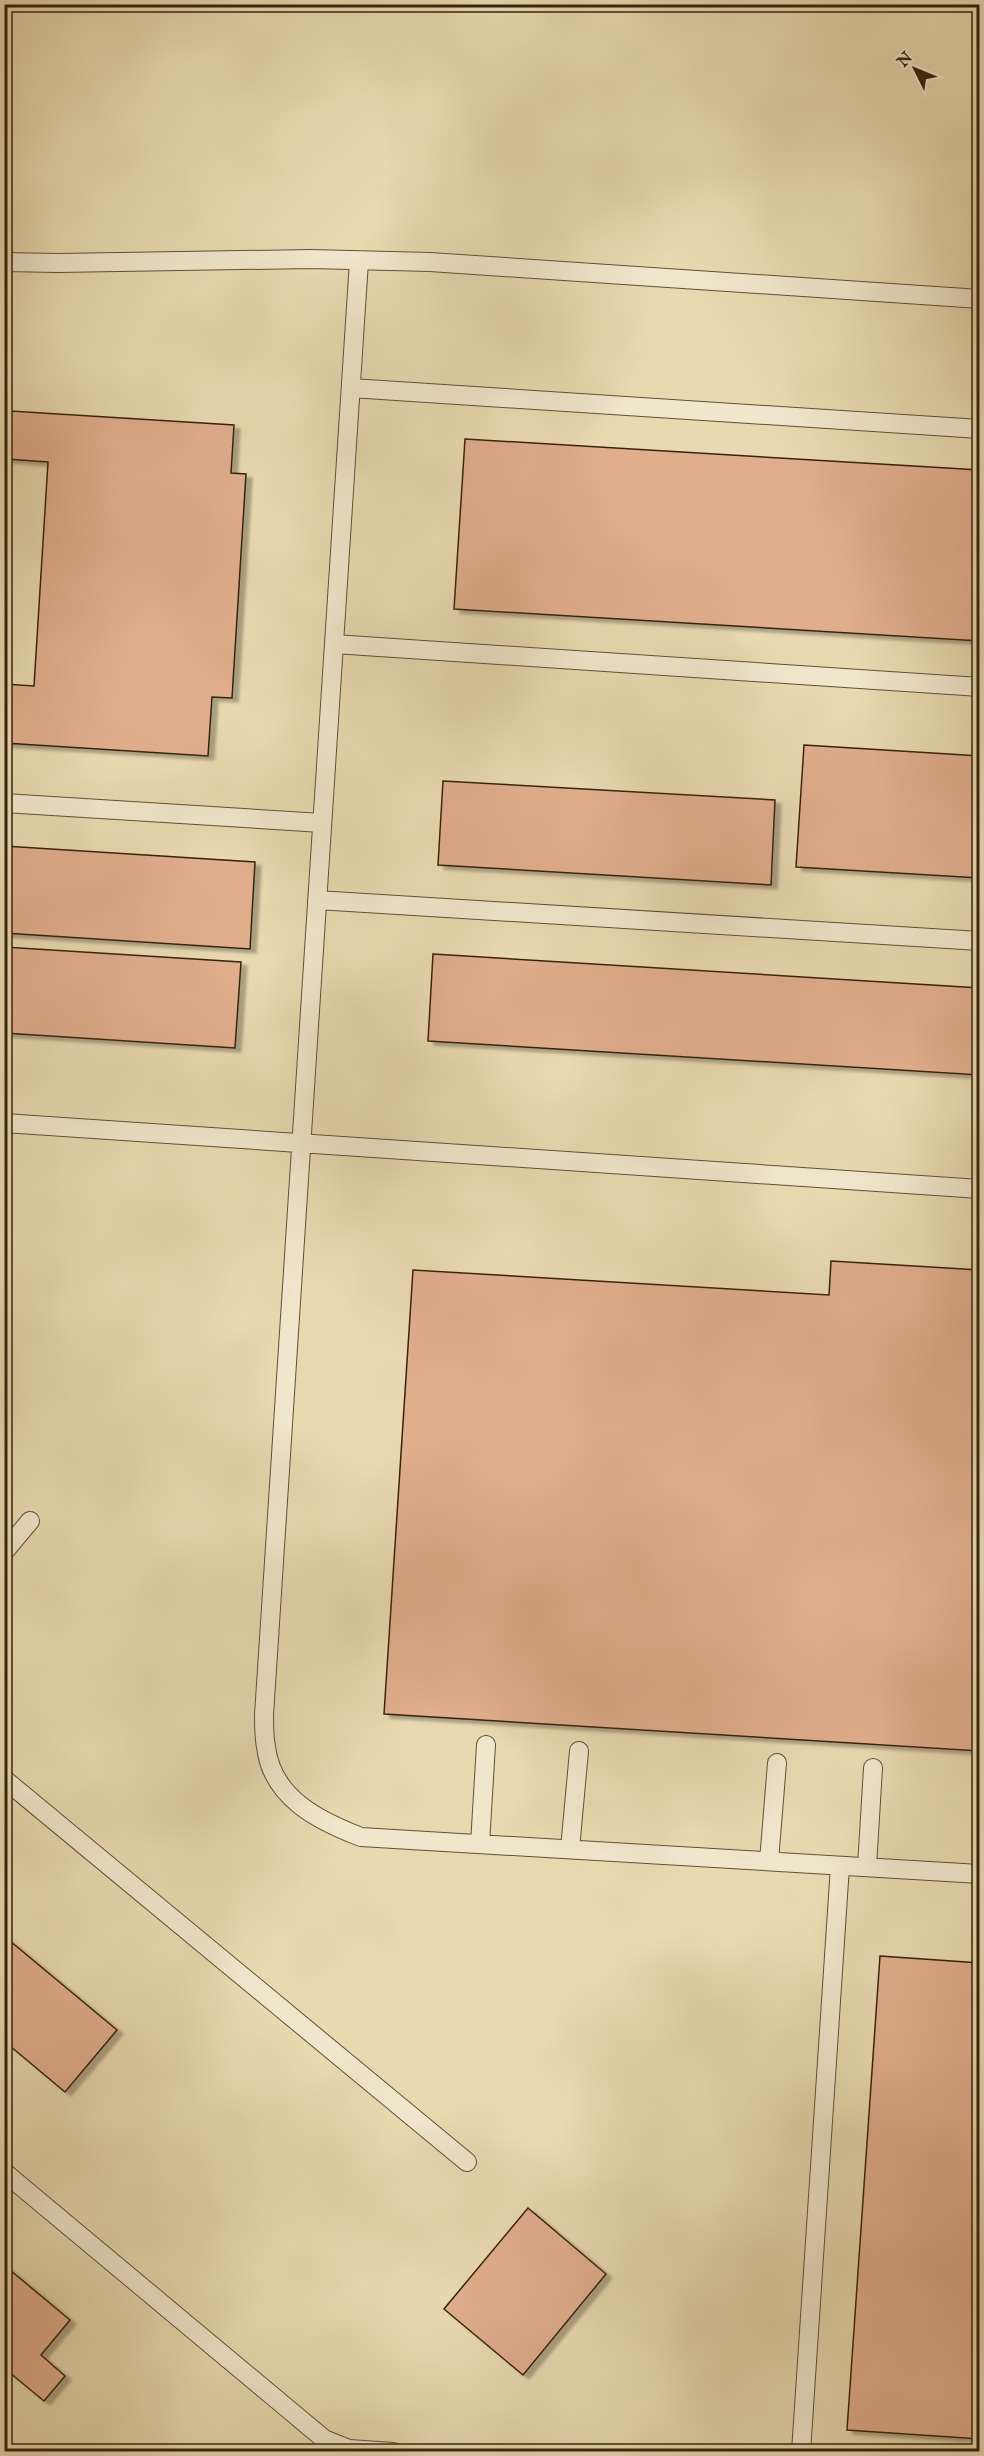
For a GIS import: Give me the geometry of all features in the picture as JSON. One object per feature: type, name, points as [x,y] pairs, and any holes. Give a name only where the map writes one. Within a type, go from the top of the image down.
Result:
[{"type":"lane","points":[[358,261],[264,1715],[266,1750],[278,1782],[300,1806],[328,1824],[362,1837],[980,1874]]},
{"type":"lane","points":[[4,262],[430,262],[980,299]]},
{"type":"lane","points":[[351,388],[980,429]]},
{"type":"lane","points":[[334,644],[980,687]]},
{"type":"lane","points":[[4,803],[322,823]]},
{"type":"lane","points":[[317,900],[980,941]]},
{"type":"lane","points":[[4,1124],[980,1189]]},
{"type":"lane","points":[[4,1552],[30,1521]]},
{"type":"lane","points":[[480,1844],[486,1745]]},
{"type":"lane","points":[[570,1849],[579,1751]]},
{"type":"lane","points":[[769,1861],[777,1763]]},
{"type":"lane","points":[[867,1867],[873,1768]]},
{"type":"lane","points":[[4,1779],[467,2162]]},
{"type":"lane","points":[[801,2451],[840,1866]]},
{"type":"lane","points":[[4,2172],[324,2439],[349,2449],[393,2451]]},
{"type":"building","points":[[10,411],[234,425],[231,473],[246,474],[232,698],[212,697],[208,756],[4,743],[4,684],[34,686],[48,462],[6,459]]},
{"type":"building","points":[[465,439],[980,470],[980,641],[454,609]]},
{"type":"building","points":[[804,745],[980,756],[980,878],[796,867]]},
{"type":"building","points":[[443,781],[775,800],[771,885],[438,865]]},
{"type":"building","points":[[4,846],[255,862],[250,949],[4,933]]},
{"type":"building","points":[[4,947],[241,962],[235,1048],[4,1033]]},
{"type":"building","points":[[433,954],[980,988],[980,1075],[428,1041]]},
{"type":"building","points":[[831,1261],[980,1270],[980,1751],[384,1714],[413,1270],[829,1295]]},
{"type":"building","points":[[4,1936],[117,2030],[65,2092],[4,2041]]},
{"type":"building","points":[[880,1956],[980,1963],[980,2439],[847,2430]]},
{"type":"building","points":[[528,2208],[606,2274],[523,2375],[444,2309]]},
{"type":"building","points":[[4,2265],[70,2320],[41,2355],[65,2376],[44,2401],[4,2368]]}]
